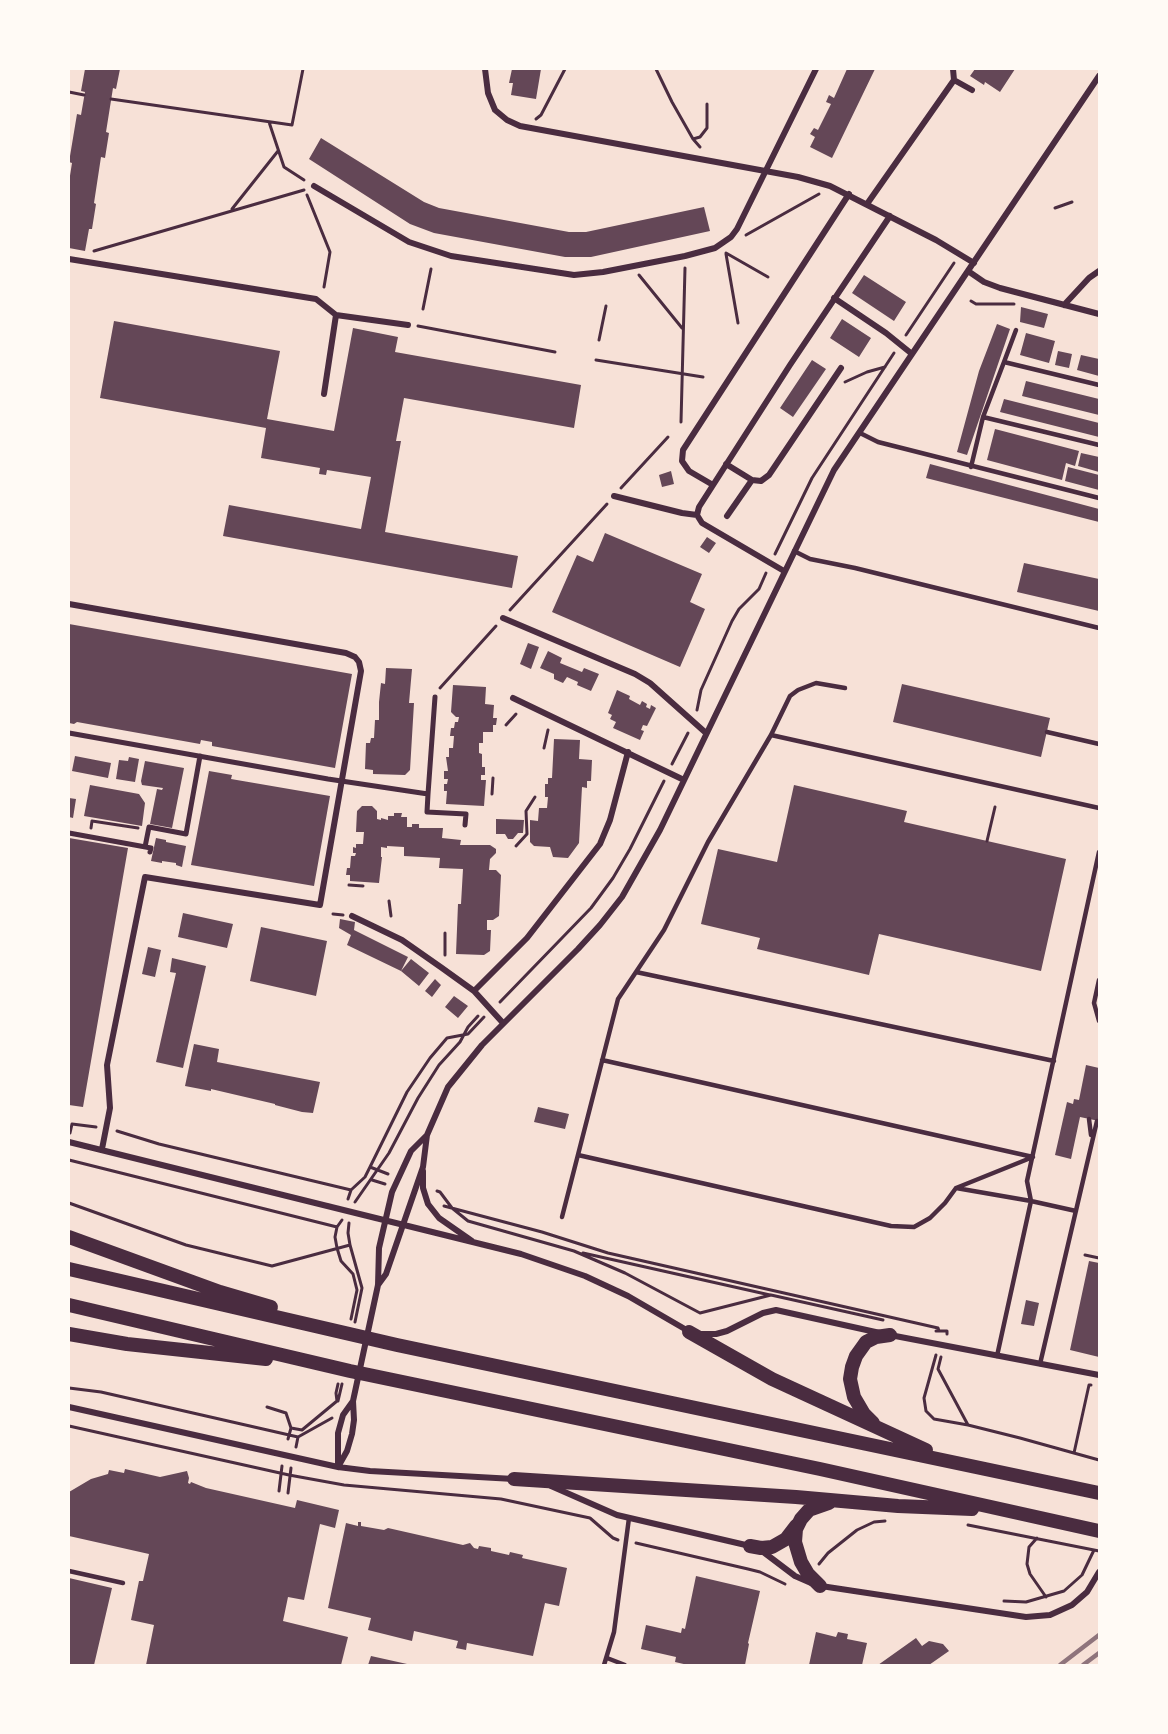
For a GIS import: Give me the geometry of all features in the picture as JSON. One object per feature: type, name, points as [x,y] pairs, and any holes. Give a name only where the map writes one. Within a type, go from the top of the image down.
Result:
[{"type":"main road","points":[[69,1237],[220,1292],[397,1345]]},
{"type":"main road","points":[[69,1269],[397,1345],[1099,1493]]},
{"type":"main road","points":[[69,1305],[343,1378]]},
{"type":"main road","points":[[689,1332],[772,1379],[955,1463]]},
{"type":"main road","points":[[69,1334],[127,1344],[251,1357],[343,1378],[832,1471],[1099,1531]]},
{"type":"main road","points":[[881,1431],[864,1414],[854,1397],[850,1379],[860,1348],[876,1337],[890,1335]]},
{"type":"main road","points":[[514,1479],[898,1506],[1004,1510]]},
{"type":"main road","points":[[750,1546],[767,1548],[777,1545],[816,1506],[846,1501]]},
{"type":"main road","points":[[798,1524],[795,1542],[801,1562],[808,1574],[820,1586]]},
{"type":"street","points":[[485,69],[488,93],[495,110],[507,120],[520,126],[767,171],[825,184],[849,194],[974,263]]},
{"type":"street","points":[[314,186],[409,242],[451,256],[574,275],[632,267],[715,248],[725,249],[767,171],[816,69]]},
{"type":"street","points":[[867,204],[954,80],[953,69]]},
{"type":"street","points":[[478,1245],[439,1218],[428,1204],[423,1188],[427,1135],[448,1087],[482,1045],[600,925],[622,897],[660,830],[834,470],[1099,76]]},
{"type":"street","points":[[954,80],[972,90]]},
{"type":"street","points":[[713,485],[689,471],[682,461],[683,450],[849,194]]},
{"type":"street","points":[[784,571],[702,524],[697,515],[699,507],[834,298],[890,216]]},
{"type":"street","points":[[69,259],[316,299],[336,315],[408,325]]},
{"type":"street","points":[[968,271],[984,282],[1000,288],[1099,314]]},
{"type":"street","points":[[1064,304],[1099,271]]},
{"type":"street","points":[[834,298],[912,354]]},
{"type":"street","points":[[324,394],[336,315]]},
{"type":"street","points":[[726,464],[752,480],[761,481],[769,475],[841,368]]},
{"type":"street","points":[[727,516],[752,480]]},
{"type":"street","points":[[614,496],[697,515]]},
{"type":"street","points":[[69,604],[346,653],[356,657],[361,671],[320,905],[146,877],[106,1065],[110,1108],[102,1149]]},
{"type":"street","points":[[503,618],[635,674],[650,683],[706,733]]},
{"type":"street","points":[[435,697],[427,812],[466,814],[465,825]]},
{"type":"street","points":[[513,698],[684,780]]},
{"type":"street","points":[[69,733],[340,781],[428,794]]},
{"type":"street","points":[[474,991],[527,938],[600,844],[610,820],[628,752]]},
{"type":"street","points":[[69,833],[148,849],[149,827],[186,834],[200,756]]},
{"type":"street","points":[[352,916],[402,940],[474,991],[503,1023]]},
{"type":"street","points":[[338,1467],[352,1434],[353,1399],[378,1285],[378,1253],[392,1192],[411,1151],[427,1135]]},
{"type":"street","points":[[69,1142],[520,1254],[585,1276],[636,1301],[689,1332],[716,1334],[728,1331],[763,1312],[776,1310],[890,1335],[1099,1375]]},
{"type":"street","points":[[378,1285],[386,1274],[423,1167]]},
{"type":"street","points":[[338,1467],[338,1433],[343,1415],[353,1399]]},
{"type":"street","points":[[69,1407],[338,1467],[370,1471],[514,1479],[553,1487],[607,1512],[750,1546],[763,1552],[800,1579],[820,1586],[1007,1616],[1050,1615],[1072,1605],[1087,1593],[1099,1572]]},
{"type":"lane","points":[[971,466],[983,417],[1016,330]]},
{"type":"lane","points":[[1004,362],[1099,385]]},
{"type":"lane","points":[[983,417],[1099,446]]},
{"type":"lane","points":[[860,433],[878,442],[1099,498]]},
{"type":"lane","points":[[794,551],[810,560],[1099,628]]},
{"type":"lane","points":[[562,1217],[618,999],[664,930],[708,843],[771,735],[789,696],[798,690],[816,684],[845,688]]},
{"type":"lane","points":[[1047,732],[1099,744]]},
{"type":"lane","points":[[771,735],[1099,808]]},
{"type":"lane","points":[[997,1356],[1031,1201],[1027,1181],[1099,852]]},
{"type":"lane","points":[[636,972],[1054,1061]]},
{"type":"lane","points":[[1099,980],[1094,1003],[1099,1021]]},
{"type":"lane","points":[[602,1060],[1033,1157]]},
{"type":"lane","points":[[1089,1119],[1092,1141]]},
{"type":"lane","points":[[1040,1364],[1096,1121]]},
{"type":"lane","points":[[1092,1141],[1099,1133]]},
{"type":"lane","points":[[578,1155],[891,1226],[914,1227],[930,1218],[956,1188],[1033,1157]]},
{"type":"lane","points":[[956,1188],[1076,1211]]},
{"type":"lane","points":[[604,1665],[615,1632],[629,1518]]},
{"type":"lane","points":[[69,1571],[123,1583]]},
{"type":"lane","points":[[607,1658],[625,1665]]},
{"type":"path","points":[[111,99],[292,125],[303,69]]},
{"type":"path","points":[[529,118],[537,119],[541,115],[565,69]]},
{"type":"path","points":[[656,69],[693,139],[704,151]]},
{"type":"path","points":[[69,92],[84,95]]},
{"type":"path","points":[[693,139],[700,136],[707,128],[707,104]]},
{"type":"path","points":[[269,122],[284,167],[314,186]]},
{"type":"path","points":[[232,211],[279,150]]},
{"type":"path","points":[[89,253],[305,190],[330,252],[324,287]]},
{"type":"path","points":[[725,249],[821,194]]},
{"type":"path","points":[[1055,208],[1072,202]]},
{"type":"path","points":[[725,249],[768,277]]},
{"type":"path","points":[[725,249],[738,323]]},
{"type":"path","points":[[352,1324],[362,1288],[348,1229],[351,1190],[365,1178],[412,1083],[447,1038],[468,1034],[591,908],[602,893],[630,849],[694,722],[701,690],[732,621],[739,609],[759,589],[812,478],[960,254]]},
{"type":"path","points":[[681,422],[685,263]]},
{"type":"path","points":[[632,267],[682,328]]},
{"type":"path","points":[[423,309],[431,269]]},
{"type":"path","points":[[599,340],[606,306]]},
{"type":"path","points":[[408,325],[555,352]]},
{"type":"path","points":[[596,360],[703,377]]},
{"type":"path","points":[[859,376],[885,367]]},
{"type":"path","points":[[445,682],[668,437]]},
{"type":"path","points":[[506,725],[516,714]]},
{"type":"path","points":[[544,747],[548,730]]},
{"type":"path","points":[[492,794],[493,778]]},
{"type":"path","points":[[516,846],[527,834],[526,811],[535,797]]},
{"type":"path","points":[[987,841],[995,807]]},
{"type":"path","points":[[91,829],[92,821],[139,828]]},
{"type":"path","points":[[349,885],[363,886]]},
{"type":"path","points":[[389,901],[391,916]]},
{"type":"path","points":[[445,933],[445,955]]},
{"type":"path","points":[[355,1312],[356,1282],[353,1274],[341,1261],[335,1237],[337,1227],[389,1153],[418,1098],[478,1016]]},
{"type":"path","points":[[72,1124],[106,1128],[159,1144],[351,1190]]},
{"type":"path","points":[[69,1160],[337,1227]]},
{"type":"path","points":[[370,1167],[398,1178]]},
{"type":"path","points":[[423,1188],[440,1192],[452,1208],[468,1221],[574,1251],[932,1331],[947,1331]]},
{"type":"path","points":[[69,1203],[186,1245],[272,1266],[350,1245]]},
{"type":"path","points":[[452,1208],[542,1232],[608,1253],[938,1328]]},
{"type":"path","points":[[574,1251],[625,1273],[700,1313],[771,1295]]},
{"type":"path","points":[[1085,1255],[1099,1258]]},
{"type":"path","points":[[936,1354],[924,1398],[926,1411],[934,1419],[968,1425],[1099,1460]]},
{"type":"path","points":[[942,1355],[938,1369],[968,1425]]},
{"type":"path","points":[[291,1428],[302,1430],[337,1401],[343,1378]]},
{"type":"path","points":[[69,1388],[101,1392],[298,1439],[335,1416]]},
{"type":"path","points":[[1074,1454],[1088,1388]]},
{"type":"path","points":[[337,1405],[338,1393]]},
{"type":"path","points":[[267,1407],[286,1413],[291,1428],[289,1437]]},
{"type":"path","points":[[279,1491],[283,1464]]},
{"type":"path","points":[[288,1493],[292,1466]]},
{"type":"path","points":[[1037,1538],[1029,1547],[1027,1563],[1030,1574],[1046,1598]]},
{"type":"path","points":[[1003,1601],[1026,1602],[1064,1591],[1082,1575],[1096,1545]]},
{"type":"building","points":[[85,69],[120,69],[116,89],[113,88],[106,132],[109,133],[105,158],[101,157],[92,229],[89,229],[85,251],[69,248],[69,182],[72,163],[69,162],[77,114],[81,115],[85,92],[81,91]]},
{"type":"building","points":[[512,69],[541,69],[536,99],[511,95],[513,83],[509,83]]},
{"type":"building","points":[[847,69],[875,69],[832,158],[810,147],[815,137],[810,134],[814,128],[818,130],[831,104],[826,102],[829,95],[834,98]]},
{"type":"building","points":[[975,69],[1015,69],[1000,92],[970,76]]},
{"type":"building","points":[[321,138],[424,202],[439,208],[569,232],[586,232],[704,207],[710,231],[591,257],[565,257],[434,233],[410,224],[309,159]]},
{"type":"building","points":[[864,275],[906,302],[894,321],[852,293]]},
{"type":"building","points":[[1021,307],[1048,314],[1044,328],[1020,322]]},
{"type":"building","points":[[842,319],[871,338],[859,357],[830,338]]},
{"type":"building","points":[[114,321],[280,351],[267,419],[334,431],[353,328],[398,337],[395,352],[581,385],[574,428],[404,398],[396,441],[401,441],[385,532],[518,556],[512,588],[223,536],[229,505],[361,529],[371,477],[327,470],[326,475],[319,474],[320,468],[261,458],[266,428],[100,398]]},
{"type":"building","points":[[997,324],[1010,329],[967,455],[957,452],[979,371]]},
{"type":"building","points":[[1026,333],[1055,341],[1049,363],[1020,355]]},
{"type":"building","points":[[1058,351],[1072,354],[1069,368],[1055,365]]},
{"type":"building","points":[[1081,355],[1099,359],[1099,376],[1077,370]]},
{"type":"building","points":[[812,360],[826,369],[793,417],[780,408]]},
{"type":"building","points":[[1026,381],[1099,399],[1099,415],[1022,396]]},
{"type":"building","points":[[1004,399],[1099,423],[1099,437],[1000,412]]},
{"type":"building","points":[[995,429],[1079,451],[1075,466],[1066,463],[1062,480],[987,460]]},
{"type":"building","points":[[1081,453],[1099,457],[1099,472],[1078,466]]},
{"type":"building","points":[[930,464],[1099,509],[1099,522],[926,478]]},
{"type":"building","points":[[1068,467],[1099,475],[1099,490],[1065,481]]},
{"type":"building","points":[[671,471],[674,484],[662,487],[659,475]]},
{"type":"building","points":[[605,533],[702,574],[690,602],[705,609],[680,667],[552,612],[577,555],[593,562]]},
{"type":"building","points":[[707,537],[716,543],[709,553],[700,547]]},
{"type":"building","points":[[1024,563],[1099,579],[1099,611],[1017,592]]},
{"type":"building","points":[[69,624],[352,674],[335,768],[212,746],[212,742],[201,740],[200,744],[77,722],[69,723]]},
{"type":"building","points":[[528,643],[539,647],[531,669],[520,664]]},
{"type":"building","points":[[548,651],[562,658],[560,663],[582,672],[584,668],[599,674],[591,691],[577,685],[578,682],[567,677],[563,683],[554,679],[554,674],[540,668]]},
{"type":"building","points":[[386,668],[412,669],[409,703],[414,703],[410,770],[405,775],[373,774],[373,770],[365,769],[366,743],[370,743],[371,738],[374,738],[375,720],[379,720],[381,683],[385,684]]},
{"type":"building","points":[[902,684],[1050,718],[1041,757],[893,722]]},
{"type":"building","points":[[453,685],[486,687],[485,704],[494,705],[493,718],[497,718],[496,725],[493,725],[493,732],[483,732],[483,743],[479,743],[482,767],[485,767],[485,775],[481,775],[481,780],[486,780],[484,806],[446,804],[447,791],[444,791],[444,784],[447,784],[448,779],[444,779],[444,771],[448,771],[446,757],[449,757],[449,748],[453,748],[454,736],[450,736],[451,728],[454,728],[459,717],[451,712]]},
{"type":"building","points":[[617,690],[630,696],[629,699],[640,705],[642,701],[650,709],[651,705],[656,708],[647,726],[643,725],[641,730],[644,731],[640,740],[613,728],[616,722],[610,719],[612,715],[608,713]]},
{"type":"building","points":[[554,739],[580,740],[579,759],[592,760],[591,781],[587,781],[587,788],[582,787],[579,843],[568,858],[553,857],[550,847],[534,846],[530,842],[530,820],[538,821],[539,808],[547,808],[548,797],[545,797],[545,784],[548,784],[548,778],[552,778]]},
{"type":"building","points":[[75,756],[111,763],[108,778],[72,771]]},
{"type":"building","points":[[129,757],[139,759],[135,782],[116,779],[119,760],[128,761]]},
{"type":"building","points":[[145,761],[184,768],[172,828],[150,824],[157,789],[162,790],[163,788],[142,785]]},
{"type":"building","points":[[209,771],[232,775],[231,779],[330,796],[314,886],[191,865]]},
{"type":"building","points":[[90,785],[139,794],[145,803],[142,826],[84,816]]},
{"type":"building","points":[[794,785],[907,811],[904,822],[1066,859],[1041,971],[879,934],[869,975],[757,949],[760,938],[701,924],[718,849],[777,862]]},
{"type":"building","points":[[69,798],[76,799],[73,818],[69,817]]},
{"type":"building","points":[[362,806],[372,806],[377,811],[377,819],[388,820],[388,816],[394,816],[394,813],[402,813],[401,817],[407,817],[407,827],[419,824],[419,828],[443,828],[442,838],[461,840],[460,845],[490,845],[496,849],[496,853],[490,859],[489,870],[496,870],[501,875],[499,916],[493,920],[487,920],[487,930],[491,930],[490,951],[484,955],[456,954],[458,904],[461,904],[463,869],[439,868],[440,858],[404,856],[404,847],[387,846],[387,848],[381,847],[379,883],[350,881],[350,875],[346,875],[347,868],[350,868],[351,856],[355,856],[356,853],[353,853],[353,847],[356,848],[356,844],[363,844],[364,832],[356,832],[357,811]]},
{"type":"building","points":[[496,819],[524,820],[523,833],[518,833],[513,839],[508,839],[505,834],[496,834]]},
{"type":"building","points":[[69,838],[128,848],[83,1107],[69,1105]]},
{"type":"building","points":[[156,838],[186,846],[182,867],[176,863],[151,861]]},
{"type":"building","points":[[183,913],[233,924],[227,948],[178,937]]},
{"type":"building","points":[[340,919],[355,922],[354,930],[408,957],[401,971],[347,945],[351,935],[339,928]]},
{"type":"building","points":[[261,927],[327,941],[316,996],[250,981]]},
{"type":"building","points":[[148,947],[161,950],[155,977],[142,974]]},
{"type":"building","points":[[172,958],[206,966],[183,1068],[156,1062],[176,973],[170,972]]},
{"type":"building","points":[[411,959],[429,973],[419,986],[401,971]]},
{"type":"building","points":[[435,979],[441,985],[432,997],[425,991]]},
{"type":"building","points":[[454,996],[468,1006],[458,1018],[445,1007]]},
{"type":"building","points":[[194,1044],[219,1049],[217,1062],[320,1082],[313,1113],[211,1089],[211,1091],[185,1086]]},
{"type":"building","points":[[1086,1065],[1099,1068],[1099,1121],[1080,1117],[1071,1159],[1055,1155],[1067,1102],[1073,1104],[1074,1099],[1079,1100]]},
{"type":"building","points":[[538,1107],[569,1114],[565,1129],[534,1122]]},
{"type":"building","points":[[1089,1261],[1099,1263],[1099,1357],[1070,1350]]},
{"type":"building","points":[[1026,1300],[1039,1303],[1034,1326],[1021,1324]]},
{"type":"building","points":[[125,1469],[160,1477],[187,1471],[190,1484],[191,1482],[206,1488],[295,1508],[297,1500],[339,1510],[335,1528],[320,1524],[304,1600],[288,1597],[283,1621],[348,1637],[341,1665],[146,1665],[154,1625],[131,1620],[139,1581],[143,1581],[149,1554],[69,1536],[69,1492],[91,1479],[108,1474],[109,1470],[124,1473]]},
{"type":"building","points":[[358,1522],[361,1522],[361,1526],[384,1530],[388,1528],[463,1545],[470,1543],[474,1548],[478,1549],[479,1546],[491,1548],[491,1551],[509,1555],[510,1552],[523,1555],[522,1558],[567,1568],[559,1606],[545,1603],[533,1656],[467,1643],[466,1650],[456,1648],[458,1641],[414,1631],[412,1641],[368,1630],[371,1618],[328,1608],[346,1523],[358,1526]]},
{"type":"building","points":[[696,1576],[760,1591],[745,1665],[688,1665],[675,1662],[676,1657],[641,1649],[646,1625],[681,1633],[682,1628],[685,1629]]},
{"type":"building","points":[[69,1578],[112,1588],[94,1665],[69,1665]]},
{"type":"building","points":[[816,1632],[836,1637],[838,1632],[848,1634],[847,1639],[867,1643],[862,1665],[809,1665]]},
{"type":"building","points":[[916,1638],[922,1646],[929,1641],[943,1644],[949,1651],[929,1665],[878,1665]]},
{"type":"building","points":[[371,1656],[407,1664],[407,1665],[368,1665]]},
{"type":"railway","points":[[1060,1665],[1099,1635]]},
{"type":"railway","points":[[1083,1665],[1099,1653]]}]
